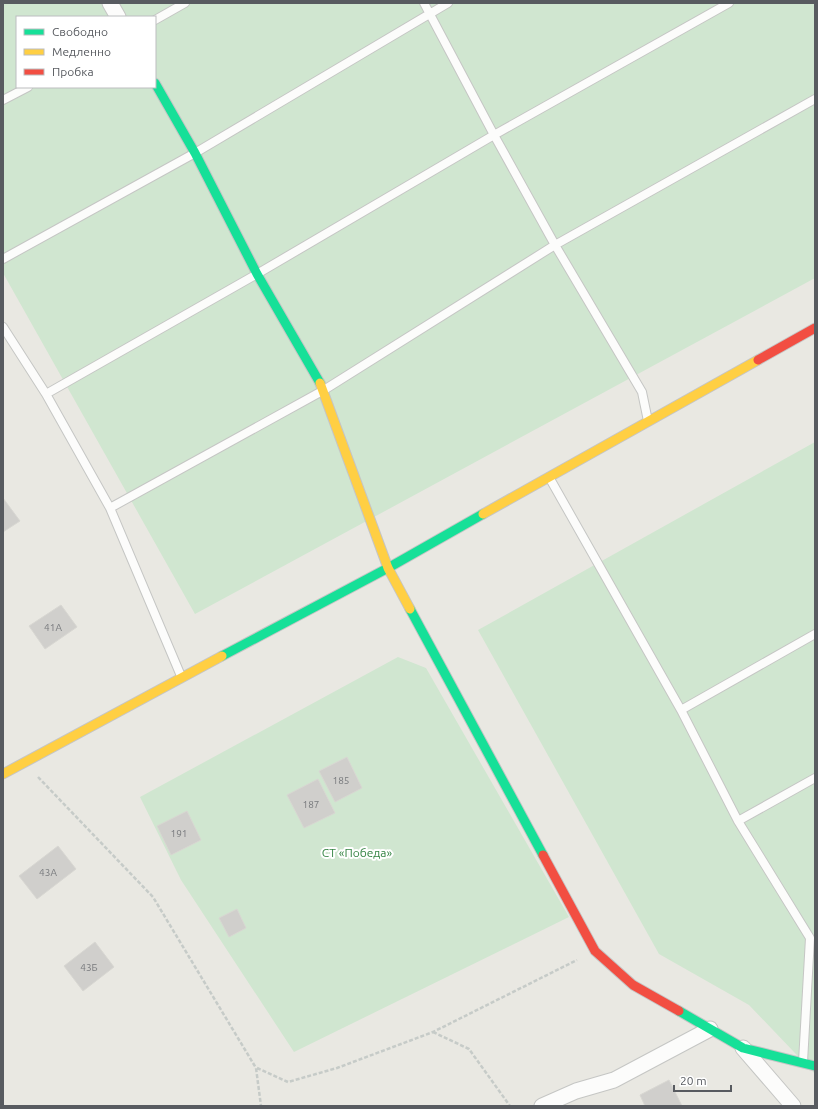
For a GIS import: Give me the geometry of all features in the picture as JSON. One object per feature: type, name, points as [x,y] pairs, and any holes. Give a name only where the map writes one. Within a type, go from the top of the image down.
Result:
[{"type":"street","points":[[110,3],[117,16]]},
{"type":"street","points":[[156,85],[195,154],[257,274],[324,390],[388,568],[594,951],[633,985],[743,1048],[815,1066]]},
{"type":"street","points":[[3,774],[181,677],[388,568],[548,476],[815,328]]},
{"type":"street","points":[[542,1106],[576,1091],[614,1080],[710,1029]]},
{"type":"street","points":[[743,1048],[793,1106]]},
{"type":"lane","points":[[156,19],[185,3]]},
{"type":"lane","points":[[424,3],[494,135],[555,245],[642,392],[648,421]]},
{"type":"lane","points":[[3,259],[195,154],[448,3]]},
{"type":"lane","points":[[46,394],[257,274],[494,135],[729,3]]},
{"type":"lane","points":[[3,100],[26,88]]},
{"type":"lane","points":[[110,508],[324,390],[555,245],[815,99]]},
{"type":"lane","points":[[3,327],[46,394],[110,508],[181,677]]},
{"type":"lane","points":[[548,476],[681,710],[738,821],[813,937],[803,1064]]},
{"type":"lane","points":[[681,710],[815,634]]},
{"type":"lane","points":[[738,821],[815,778]]},
{"type":"path","points":[[24,762],[153,897],[256,1068],[261,1106]]},
{"type":"path","points":[[256,1068],[288,1082],[337,1068],[432,1032],[594,951]]},
{"type":"path","points":[[432,1032],[469,1050],[510,1106]]},
{"type":"green space","points":[[3,3],[815,3],[815,278],[195,614],[3,273]]},
{"type":"green space","points":[[815,442],[815,1074],[749,1005],[659,954],[478,630]]},
{"type":"green space","name":"СТ «Победа»","points":[[398,657],[426,668],[569,917],[294,1052],[181,880],[140,797]]},
{"type":"building","points":[[3,498],[20,521],[3,532]]},
{"type":"building","points":[[61,605],[77,627],[45,649],[29,626]]},
{"type":"building","points":[[347,757],[362,788],[335,802],[319,771]]},
{"type":"building","points":[[318,779],[335,813],[304,828],[287,795]]},
{"type":"building","points":[[187,811],[201,840],[171,855],[157,826]]},
{"type":"building","points":[[58,846],[76,869],[37,899],[19,876]]},
{"type":"building","points":[[237,909],[246,928],[229,937],[219,918]]},
{"type":"building","points":[[95,942],[114,967],[83,991],[64,966]]},
{"type":"building","points":[[669,1080],[682,1106],[645,1106],[640,1095]]},
{"type":"traffic: fast","points":[[156,85],[195,153],[257,274],[320,383]]},
{"type":"traffic: fast","points":[[222,656],[388,568],[483,514]]},
{"type":"traffic: fast","points":[[410,609],[543,855]]},
{"type":"traffic: fast","points":[[679,1011],[743,1048],[815,1066]]},
{"type":"traffic: slow","points":[[483,514],[758,360]]},
{"type":"traffic: slow","points":[[320,383],[388,568],[410,609]]},
{"type":"traffic: slow","points":[[3,774],[222,656]]},
{"type":"traffic: jam","points":[[758,360],[815,328]]},
{"type":"traffic: jam","points":[[543,855],[595,951],[633,985],[679,1011]]}]
